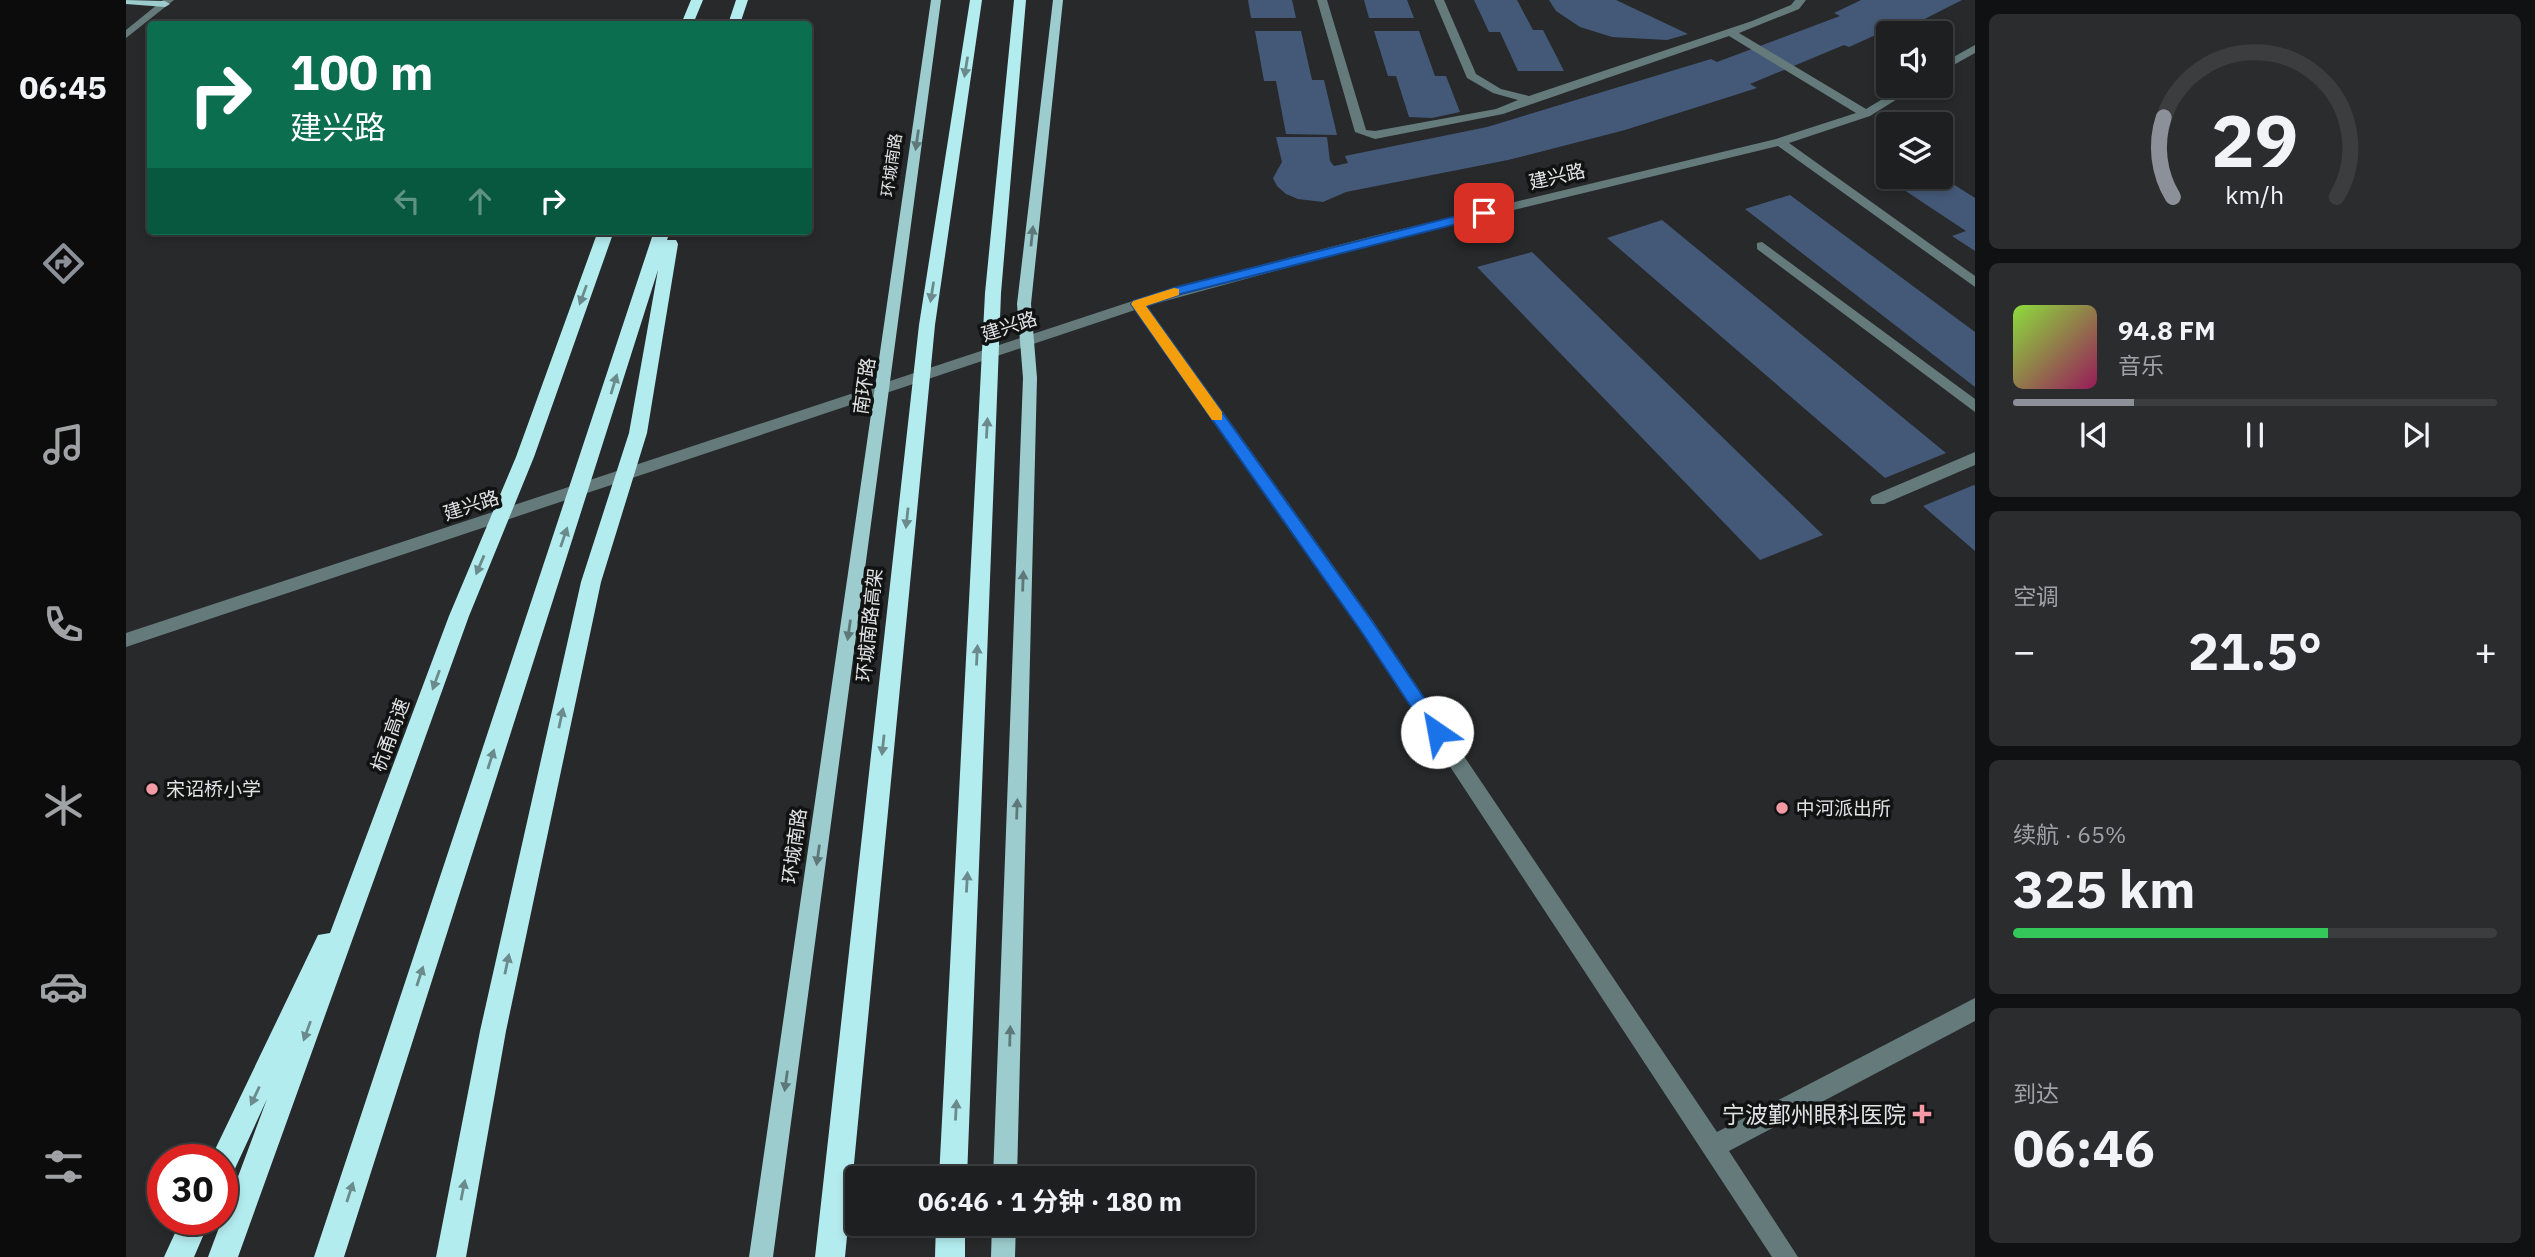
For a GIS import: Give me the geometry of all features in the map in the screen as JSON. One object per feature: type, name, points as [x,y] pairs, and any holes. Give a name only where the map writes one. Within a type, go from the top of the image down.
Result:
[{"type":"highway","points":[[688,21],[697,0]]},
{"type":"highway","points":[[735,21],[742,0]]},
{"type":"highway","name":"环城南路高架","points":[[831,1257],[927,326],[976,0]]},
{"type":"highway","points":[[954,1166],[993,293],[1020,0]]},
{"type":"highway","name":"杭甬高速","points":[[223,1257],[389,813],[459,616],[525,457],[605,235]]},
{"type":"highway","points":[[329,1257],[594,449],[661,235]]},
{"type":"highway","points":[[451,1257],[493,1031],[591,582],[638,433],[671,235]]},
{"type":"highway","points":[[232,1144],[389,813]]},
{"type":"highway","points":[[178,1257],[189,1235]]},
{"type":"highway","points":[[950,1257],[951,1236]]},
{"type":"main road","name":"环城南路","points":[[891,336],[936,0]]},
{"type":"main road","points":[[1005,1166],[1030,378],[1024,304],[1058,0]]},
{"type":"main road","points":[[126,1],[167,2]]},
{"type":"main road","name":"南环路","points":[[876,441],[891,336]]},
{"type":"main road","name":"环城南路","points":[[761,1257],[876,441]]},
{"type":"main road","points":[[1003,1257],[1004,1236]]},
{"type":"street","points":[[1322,0],[1361,132],[1375,135],[1499,112],[1730,33],[1795,7],[1801,0]]},
{"type":"street","points":[[1439,0],[1471,76],[1497,90],[1529,100]]},
{"type":"street","points":[[126,35],[167,2]]},
{"type":"street","points":[[1730,33],[1866,114]]},
{"type":"street","points":[[1953,62],[1975,48]]},
{"type":"street","name":"建兴路","points":[[126,640],[1177,291],[1363,242],[1780,142],[1866,114],[1892,98]]},
{"type":"street","points":[[1780,142],[1975,283]]},
{"type":"street","points":[[1762,246],[1975,407]]},
{"type":"street","points":[[1138,304],[1367,626],[1786,1257]]},
{"type":"street","points":[[1878,500],[1975,458]]},
{"type":"street","points":[[1713,1147],[1975,1009]]},
{"type":"building","points":[[1248,0],[1292,0],[1296,18],[1251,18]]},
{"type":"building","points":[[1364,0],[1407,0],[1414,18],[1369,18]]},
{"type":"building","points":[[1474,0],[1517,0],[1533,30],[1543,30],[1564,71],[1518,71],[1500,32],[1489,32]]},
{"type":"building","points":[[1549,0],[1616,0],[1688,34],[1667,40],[1612,37],[1580,27],[1556,11]]},
{"type":"building","points":[[1861,0],[1962,0],[1921,21],[1876,21],[1876,35],[1849,47],[1844,45],[1750,84],[1757,88],[1625,130],[1508,160],[1346,192],[1323,202],[1298,199],[1286,194],[1273,178],[1282,162],[1276,137],[1327,137],[1330,161],[1334,166],[1348,163],[1345,156],[1487,127],[1711,59],[1717,62],[1840,16],[1834,13]]},
{"type":"building","points":[[1255,31],[1301,31],[1312,80],[1324,80],[1337,135],[1286,134],[1276,81],[1264,81]]},
{"type":"building","points":[[1374,31],[1419,31],[1435,76],[1446,76],[1460,112],[1432,118],[1409,117],[1396,76],[1388,76]]},
{"type":"building","points":[[1953,184],[1975,198],[1975,251],[1952,236],[1966,231],[1903,189],[1953,189]]},
{"type":"building","points":[[1790,195],[1975,332],[1975,387],[1745,209]]},
{"type":"building","points":[[1662,220],[1946,453],[1885,478],[1607,238]]},
{"type":"building","points":[[1532,252],[1823,535],[1760,560],[1477,267]]},
{"type":"building","points":[[1975,486],[1975,551],[1923,506]]},
{"type":"slow traffic","points":[[1174,292],[1138,304],[1217,416]]},
{"type":"place","name":"宋诏桥小学","points":[[152,789]]},
{"type":"place","name":"中河派出所","points":[[1782,808]]},
{"type":"place","name":"宁波鄞州眼科医院","points":[[1922,1114]]},
{"type":"route","points":[[1437,732],[1367,626],[1138,304],[1177,291],[1484,213]]}]
